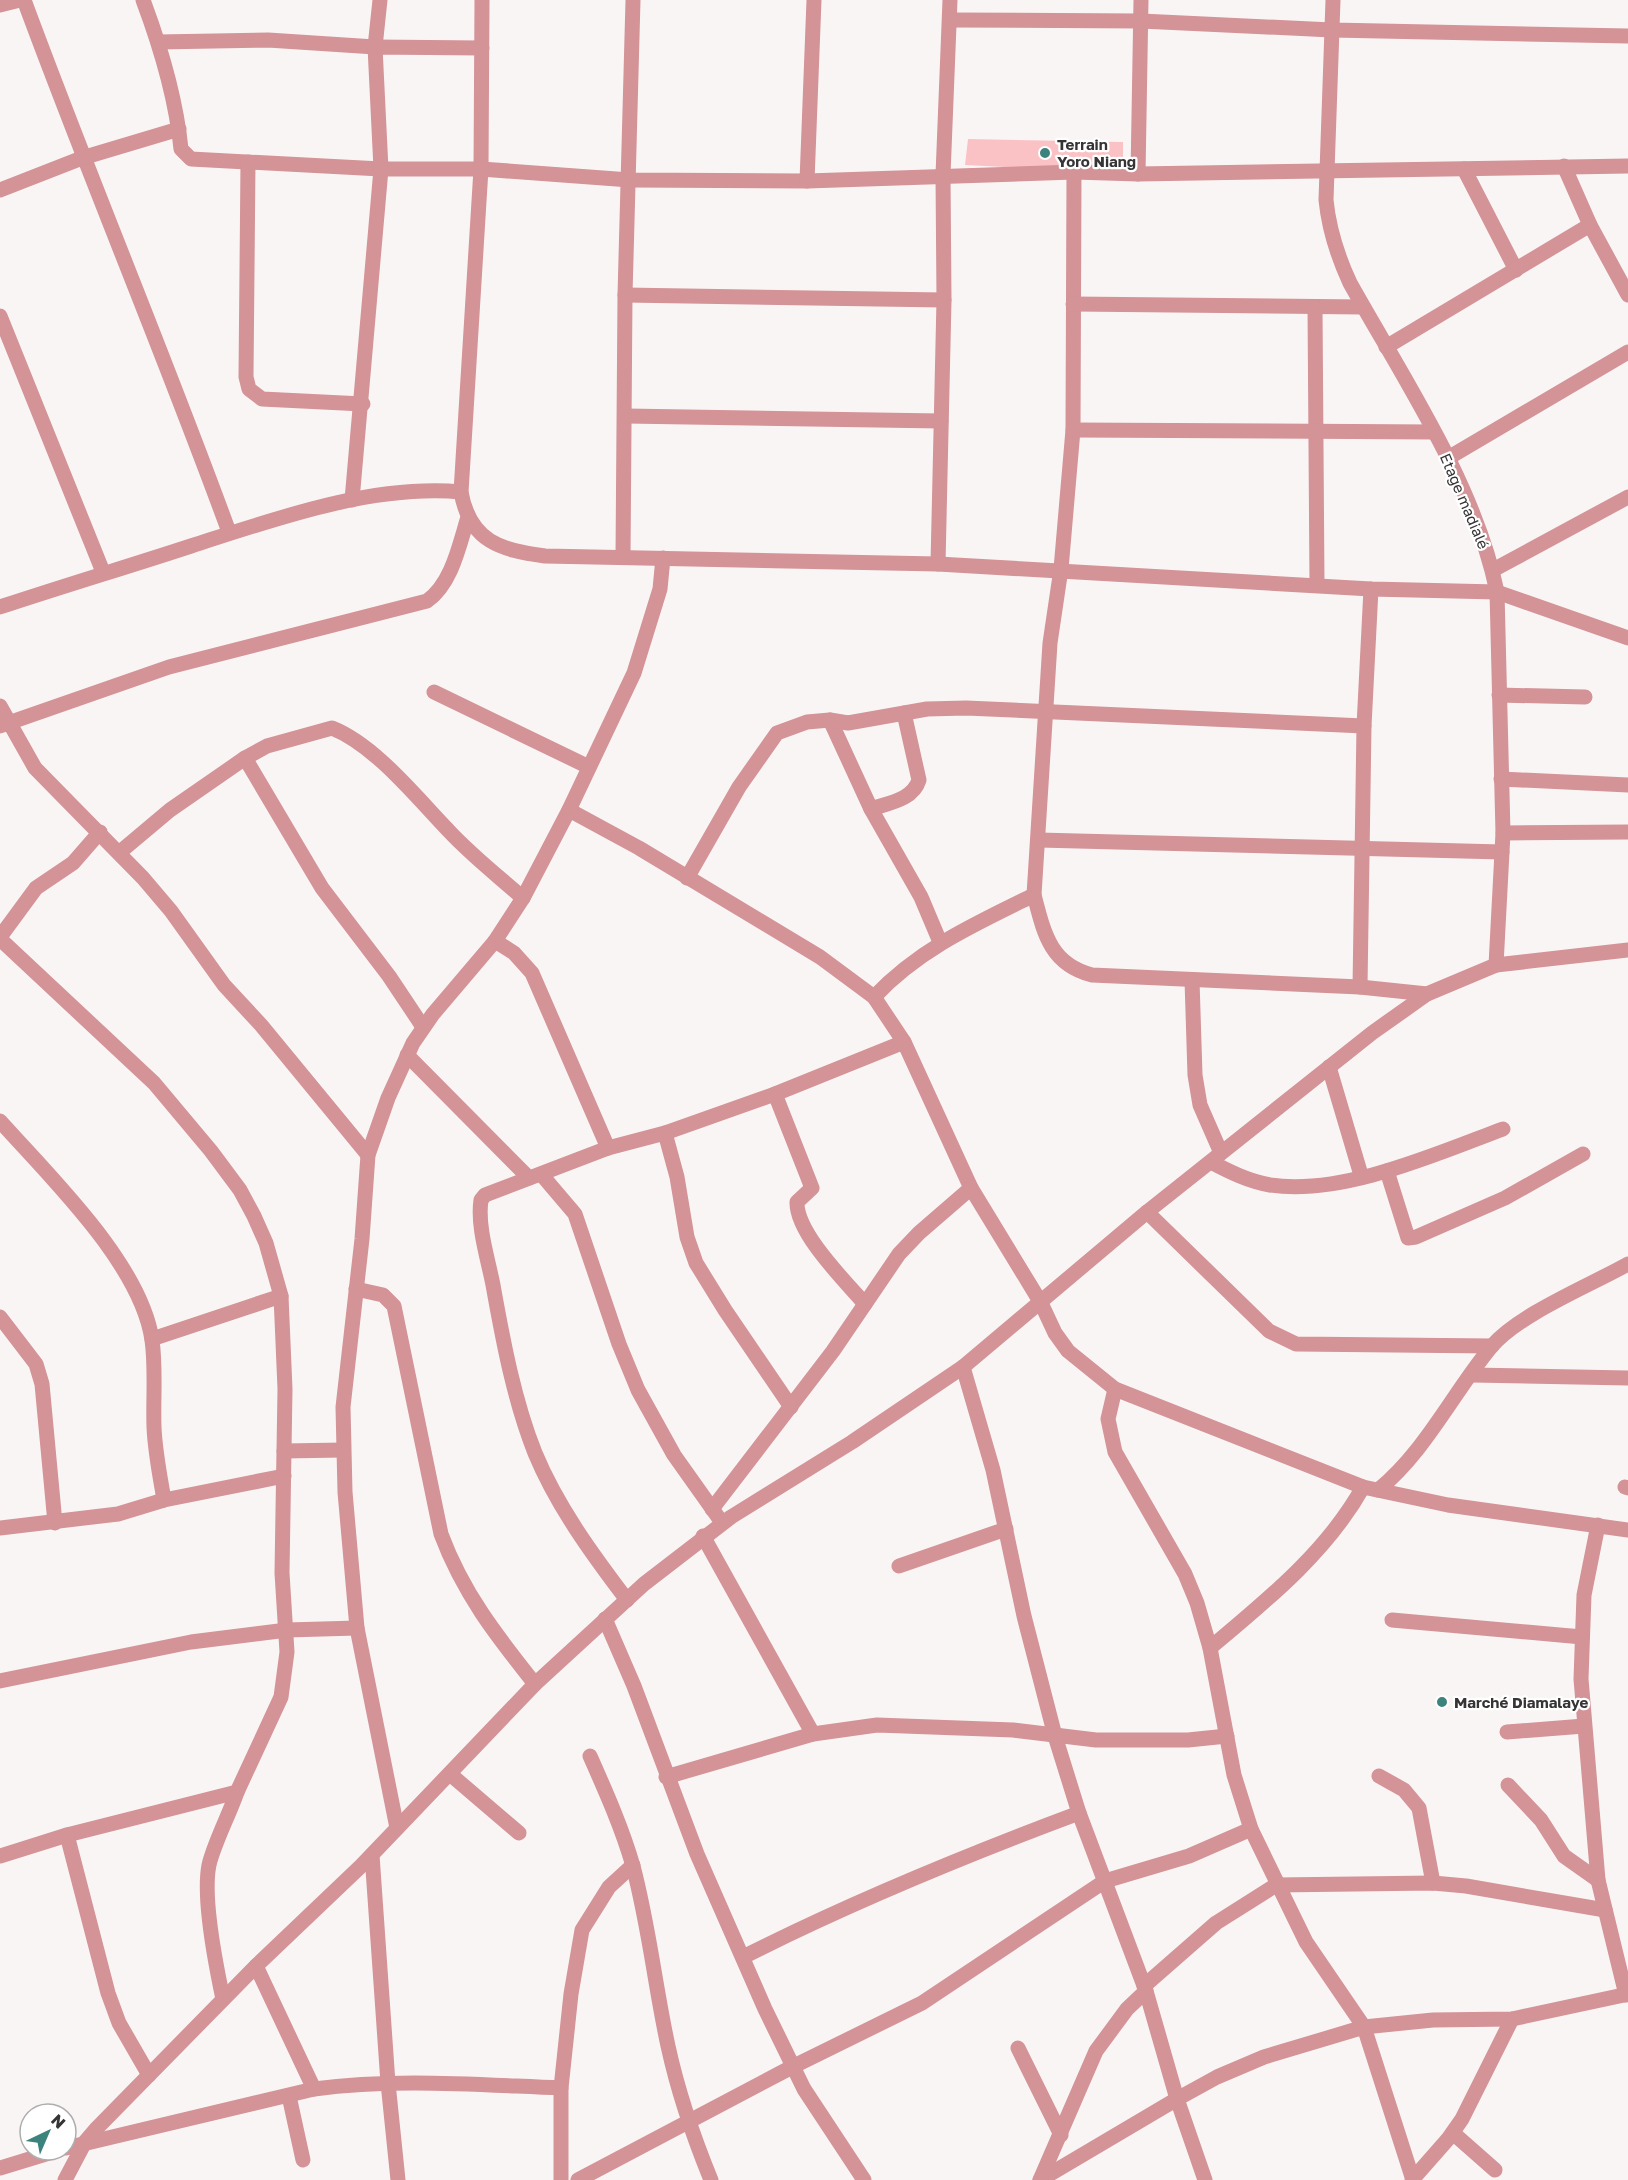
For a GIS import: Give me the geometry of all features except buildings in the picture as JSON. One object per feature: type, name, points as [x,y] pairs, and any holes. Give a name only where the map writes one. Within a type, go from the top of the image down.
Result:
[{"type":"street","points":[[0,5],[22,0],[82,158],[175,383],[230,532]]},
{"type":"street","points":[[143,0],[158,42],[179,129],[181,149],[184,155],[191,159],[381,169],[481,169],[630,180],[807,181],[1074,172],[1138,174],[1326,172],[1628,166]]},
{"type":"street","points":[[352,500],[363,404],[381,169],[375,47],[380,0]]},
{"type":"street","points":[[482,0],[481,169],[461,492],[468,517],[485,538],[499,548],[545,556],[938,564],[1060,569],[1371,590],[1497,592],[1628,638]]},
{"type":"street","points":[[623,557],[626,416],[625,295],[630,180],[633,0]]},
{"type":"street","points":[[807,181],[814,0]]},
{"type":"street","points":[[938,564],[944,300],[943,175],[950,0]]},
{"type":"street","points":[[1138,174],[1141,0]]},
{"type":"street","name":"Etage madialé","points":[[1333,0],[1326,172],[1326,200],[1331,234],[1337,254],[1363,307],[1448,458],[1493,570],[1497,592],[1500,639],[1499,695],[1503,833],[1496,964]]},
{"type":"street","points":[[950,20],[1141,21],[1332,30],[1628,36]]},
{"type":"street","points":[[158,42],[268,40],[375,47],[482,48]]},
{"type":"street","points":[[0,190],[82,158],[179,129]]},
{"type":"street","points":[[248,162],[246,377],[249,389],[262,399],[363,404]]},
{"type":"street","points":[[1564,166],[1590,225],[1628,295]]},
{"type":"street","points":[[1464,169],[1516,270]]},
{"type":"street","points":[[1074,172],[1073,430],[1044,713],[1039,840],[1034,895],[1044,930],[1054,950],[1068,967],[1092,975],[1360,987],[1427,994]]},
{"type":"street","points":[[1386,347],[1590,225]]},
{"type":"street","points":[[625,295],[944,300]]},
{"type":"street","points":[[1073,304],[1363,307]]},
{"type":"street","points":[[1314,307],[1317,585]]},
{"type":"street","points":[[0,316],[103,572]]},
{"type":"street","points":[[1448,458],[1628,352]]},
{"type":"street","points":[[626,416],[941,421]]},
{"type":"street","points":[[1073,430],[1434,432]]},
{"type":"street","points":[[0,608],[103,572],[230,532],[352,500],[409,491],[461,492]]},
{"type":"street","points":[[1493,570],[1628,497]]},
{"type":"street","points":[[4,725],[169,668],[427,601],[442,587],[457,555],[468,517]]},
{"type":"street","points":[[397,1828],[357,1628],[348,1549],[343,1450],[343,1407],[368,1155],[378,1124],[407,1055],[423,1027],[495,941],[523,898],[569,810],[641,652],[660,589],[663,558]]},
{"type":"street","points":[[1360,987],[1364,726],[1371,590]]},
{"type":"street","points":[[434,692],[589,767]]},
{"type":"street","points":[[1499,695],[1585,698]]},
{"type":"street","points":[[0,706],[4,725],[35,768],[120,852],[171,911],[224,985],[261,1025],[368,1155]]},
{"type":"street","points":[[687,878],[738,787],[771,739],[792,726],[830,720],[848,723],[904,713],[966,708],[1364,726]]},
{"type":"street","points":[[872,809],[907,796],[917,788],[919,780],[904,713]]},
{"type":"street","points":[[830,720],[872,809],[921,897],[940,942]]},
{"type":"street","points":[[120,852],[170,810],[245,758],[284,740],[323,730],[338,730],[406,783],[449,831],[523,898]]},
{"type":"street","points":[[245,758],[322,888],[389,976],[423,1027]]},
{"type":"street","points":[[1501,779],[1628,785]]},
{"type":"street","points":[[569,810],[820,957],[874,998],[904,1042],[971,1188],[1041,1303],[1055,1333],[1068,1351],[1115,1389],[1370,1488],[1448,1506],[1628,1530]]},
{"type":"street","points":[[100,832],[72,863],[36,888],[0,938],[154,1083],[211,1151],[240,1190],[254,1216],[266,1243],[281,1296],[284,1450],[282,1573],[287,1652],[281,1697],[237,1792],[210,1863],[209,1903],[223,1999]]},
{"type":"street","points":[[1503,833],[1628,832]]},
{"type":"street","points":[[1039,840],[1183,846],[1502,852]]},
{"type":"street","points":[[874,998],[894,976],[940,942],[1034,895]]},
{"type":"street","points":[[495,941],[514,953],[532,973],[609,1148]]},
{"type":"street","points":[[65,2180],[85,2142],[256,1966],[372,1855],[535,1684],[605,1619],[703,1536],[852,1442],[963,1366],[1147,1212],[1329,1067],[1427,994],[1496,964],[1628,950]]},
{"type":"street","points":[[1192,980],[1195,1075],[1200,1105],[1216,1158],[1243,1178],[1290,1187],[1327,1185],[1361,1175],[1387,1171],[1503,1129]]},
{"type":"street","points":[[627,1600],[588,1546],[548,1481],[528,1433],[514,1386],[480,1206],[485,1195],[609,1148],[665,1133],[775,1094],[904,1042]]},
{"type":"street","points":[[407,1055],[575,1214],[619,1344],[638,1390],[674,1455],[722,1523]]},
{"type":"street","points":[[1329,1067],[1361,1175]]},
{"type":"street","points":[[775,1094],[812,1188],[812,1192],[798,1203],[799,1214],[835,1271],[865,1304]]},
{"type":"street","points":[[0,1121],[99,1234],[116,1258],[142,1305],[152,1339],[154,1426],[164,1500]]},
{"type":"street","points":[[665,1133],[677,1177],[687,1237],[696,1263],[791,1407]]},
{"type":"street","points":[[1387,1171],[1408,1238],[1416,1237],[1505,1198],[1583,1154]]},
{"type":"street","points":[[712,1509],[791,1407],[899,1254],[919,1233],[971,1188]]},
{"type":"street","points":[[1147,1212],[1269,1331],[1286,1342],[1319,1345],[1492,1346]]},
{"type":"street","points":[[1210,1648],[1289,1578],[1370,1488],[1389,1482],[1424,1439],[1492,1346],[1542,1310],[1628,1264]]},
{"type":"street","points":[[356,1289],[383,1295],[394,1306],[441,1534],[450,1558],[478,1611],[535,1684]]},
{"type":"street","points":[[152,1339],[281,1296]]},
{"type":"street","points":[[0,1317],[36,1364],[42,1384],[55,1523]]},
{"type":"street","points":[[963,1366],[993,1470],[1055,1736],[1079,1813],[1145,1989],[1177,2099],[1205,2180]]},
{"type":"street","points":[[1472,1375],[1628,1378]]},
{"type":"street","points":[[1115,1389],[1108,1419],[1115,1452],[1185,1574],[1210,1648],[1238,1789],[1251,1829],[1276,1885],[1306,1942],[1364,2027],[1412,2180]]},
{"type":"street","points":[[284,1450],[343,1450]]},
{"type":"street","points":[[0,1528],[118,1514],[164,1500],[284,1476]]},
{"type":"street","points":[[1040,2180],[1177,2099],[1245,2064],[1364,2027],[1433,2020],[1512,2019],[1627,1995],[1598,1880],[1584,1726],[1582,1636],[1584,1595],[1598,1526]]},
{"type":"street","points":[[899,1566],[1006,1529]]},
{"type":"street","points":[[703,1536],[813,1734]]},
{"type":"street","points":[[605,1619],[634,1686],[666,1777],[792,2067],[826,2125],[864,2180]]},
{"type":"street","points":[[1392,1620],[1582,1636]]},
{"type":"street","points":[[0,1681],[190,1642],[287,1630],[357,1628]]},
{"type":"street","points":[[666,1777],[813,1734],[877,1725],[1012,1730],[1096,1740],[1188,1740],[1227,1736]]},
{"type":"street","points":[[1507,1732],[1584,1726]]},
{"type":"street","points":[[590,1756],[633,1865],[650,1938],[668,2044],[688,2124],[711,2180]]},
{"type":"street","points":[[450,1774],[519,1833]]},
{"type":"street","points":[[1379,1776],[1404,1790],[1419,1808],[1433,1883]]},
{"type":"street","points":[[1508,1785],[1541,1820],[1564,1856],[1598,1880]]},
{"type":"street","points":[[0,1856],[67,1835],[237,1792]]},
{"type":"street","points":[[743,1957],[846,1906],[978,1851],[1079,1813]]},
{"type":"street","points":[[578,2180],[688,2124],[792,2067],[922,2003],[1105,1881],[1189,1856],[1251,1829]]},
{"type":"street","points":[[67,1835],[108,1993],[119,2023],[149,2075]]},
{"type":"street","points":[[372,1855],[388,2083],[398,2180]]},
{"type":"street","points":[[561,2180],[561,2088],[571,1994],[582,1930],[609,1887],[633,1865]]},
{"type":"street","points":[[1040,2180],[1096,2051],[1127,2009],[1145,1989],[1216,1923],[1276,1885],[1433,1883],[1466,1886],[1605,1910]]},
{"type":"street","points":[[256,1966],[314,2089]]},
{"type":"street","points":[[1412,2180],[1462,2120],[1512,2019]]},
{"type":"street","points":[[1017,2048],[1060,2134]]},
{"type":"street","points":[[78,2144],[314,2089],[388,2083],[561,2088]]},
{"type":"street","points":[[290,2096],[303,2160]]},
{"type":"street","points":[[1453,2133],[1496,2170]]},
{"type":"street","points":[[0,2168],[20,2162]]},
{"type":"shaded area","name":"Terrain Yoro Niang","points":[[968,139],[1123,142],[1123,173],[965,165]]},
{"type":"place","name":"Terrain Yoro Niang","points":[[1045,153]]},
{"type":"place","name":"Marché Diamalaye","points":[[1442,1702]]}]
